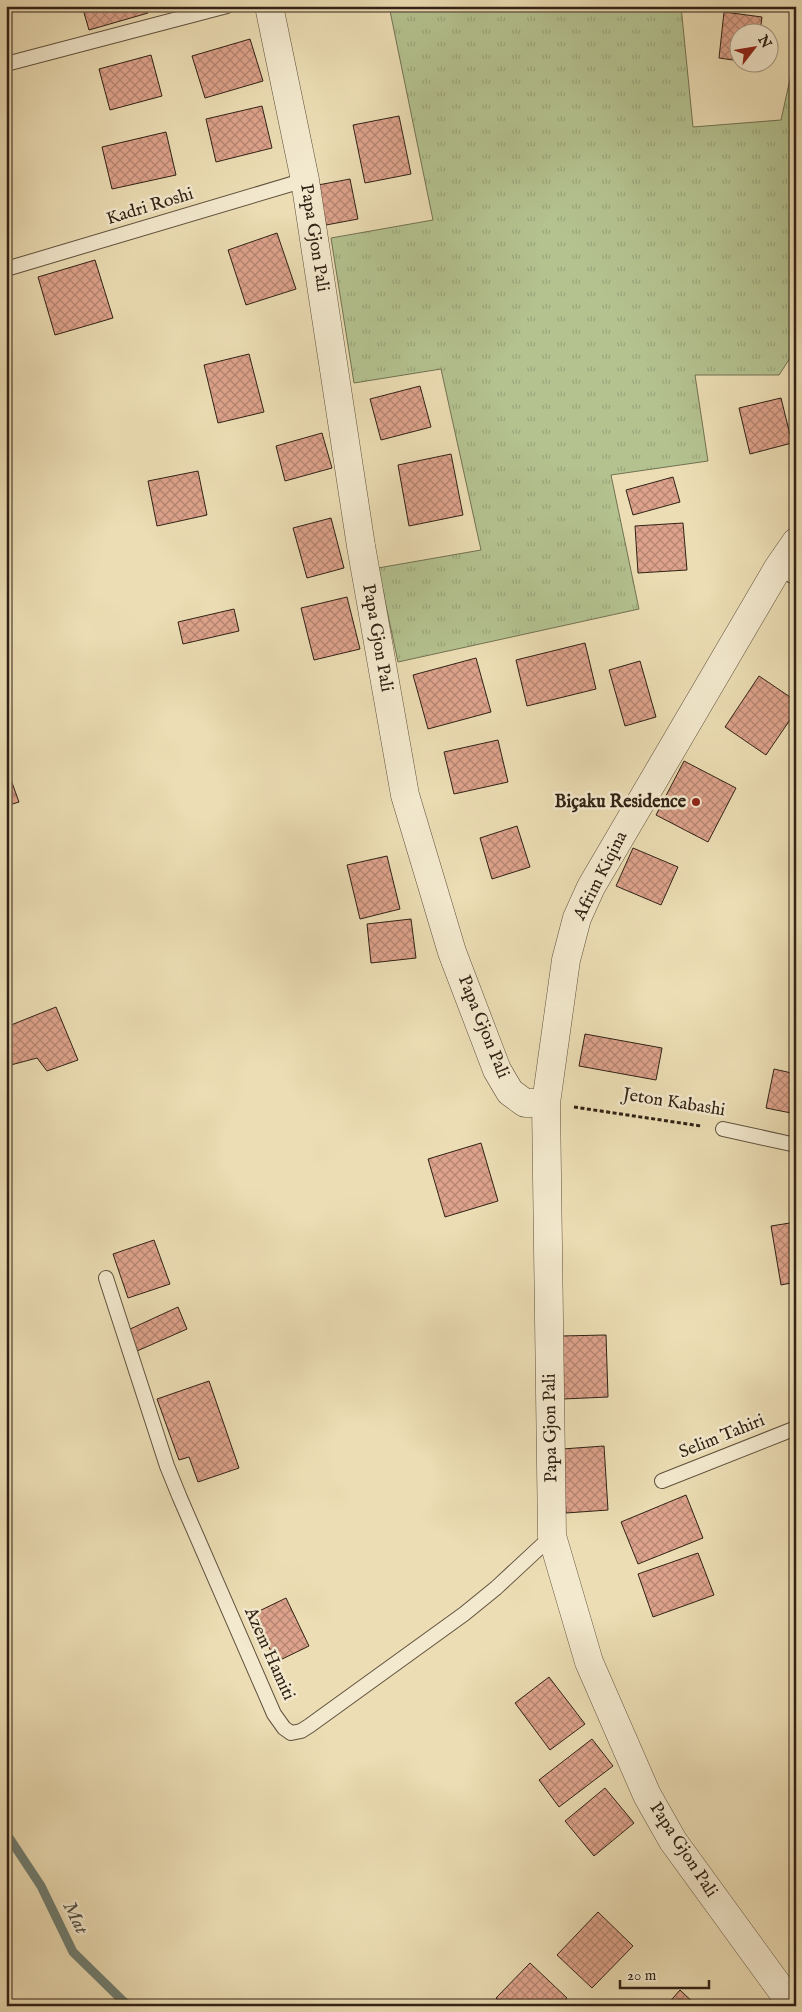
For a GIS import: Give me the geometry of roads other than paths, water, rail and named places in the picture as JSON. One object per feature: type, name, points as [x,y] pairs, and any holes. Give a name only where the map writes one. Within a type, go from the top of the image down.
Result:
[{"type":"street","name":"Papa Gjon Pali","points":[[269,6],[305,180],[361,546],[405,795],[452,952],[497,1070],[510,1092],[525,1103],[546,1103],[552,1536],[589,1662],[648,1795],[673,1842],[787,2004]]},
{"type":"street","name":"Afrim Kiqina","points":[[546,1103],[566,960],[577,918],[591,887],[787,573],[796,542]]},
{"type":"lane","points":[[6,64],[227,6]]},
{"type":"lane","name":"Kadri Roshi","points":[[6,269],[305,180]]},
{"type":"lane","name":"Jeton Kabashi","points":[[723,1129],[796,1145]]},
{"type":"lane","name":"Azem Hamiti","points":[[106,1278],[167,1466],[180,1498],[274,1714],[284,1728],[291,1733],[301,1731],[309,1726],[464,1614],[496,1588],[552,1536]]},
{"type":"lane","name":"Selim Tahiri","points":[[662,1481],[796,1428]]},
{"type":"waterway","name":"Mat","points":[[6,1833],[41,1886],[73,1952],[130,2006]]},
{"type":"place","name":"Biçaku Residence","points":[[696,802]]}]
